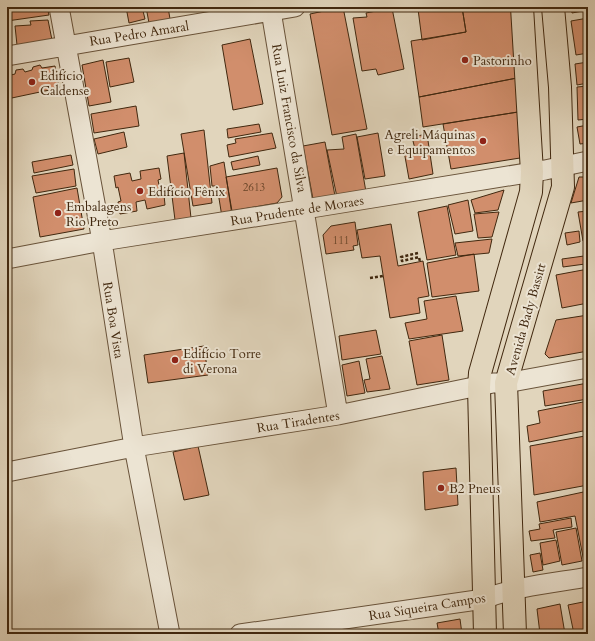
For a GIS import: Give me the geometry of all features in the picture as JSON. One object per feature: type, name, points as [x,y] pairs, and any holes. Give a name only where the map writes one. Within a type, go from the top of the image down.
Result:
[{"type":"main road","points":[[486,634],[478,386],[480,373],[531,192],[532,172],[522,7]]},
{"type":"main road","name":"Avenida Bady Bassitt","points":[[515,634],[506,383],[563,188],[560,87],[553,7]]},
{"type":"street","name":"Rua Boa Vista","points":[[59,7],[102,241],[134,447],[170,634]]},
{"type":"street","name":"Rua Pedro Amaral","points":[[7,56],[240,12],[271,11],[295,7]]},
{"type":"street","name":"Rua Luiz Francisco da Silva","points":[[271,11],[338,415]]},
{"type":"street","name":"Rua Prudente de Moraes","points":[[7,259],[102,241],[532,172],[588,161]]},
{"type":"street","name":"Rua Tiradentes","points":[[7,472],[134,447],[338,415],[493,383],[506,383],[588,368]]},
{"type":"street","name":"Rua Siqueira Campos","points":[[240,634],[484,599],[514,589],[588,577]]},
{"type":"path","points":[[418,253],[401,257],[402,261],[419,257],[420,262]]},
{"type":"path","points":[[370,278],[383,276]]},
{"type":"building","points":[[7,7],[47,7],[49,15],[7,21]]},
{"type":"building","points":[[126,7],[142,7],[145,19],[129,23]]},
{"type":"building","points":[[146,7],[168,7],[170,19],[149,23]]},
{"type":"building","points":[[343,7],[367,129],[332,135],[310,14]]},
{"type":"building","points":[[432,7],[462,7],[466,32],[422,40],[418,9]]},
{"type":"building","name":"Pastorinho","points":[[462,7],[514,7],[517,78],[419,97],[411,41],[466,32]]},
{"type":"building","points":[[571,7],[588,7],[588,10],[572,13]]},
{"type":"building","points":[[392,8],[404,69],[378,75],[376,69],[362,71],[353,18],[367,17],[366,13]]},
{"type":"building","points":[[588,18],[588,53],[576,55],[571,21]]},
{"type":"building","points":[[48,20],[52,40],[17,45],[15,26],[31,25],[30,21]]},
{"type":"building","points":[[250,39],[263,104],[233,110],[222,45]]},
{"type":"building","points":[[129,58],[134,82],[110,87],[106,62]]},
{"type":"building","points":[[103,60],[111,102],[89,106],[82,65]]},
{"type":"building","points":[[588,62],[588,83],[577,85],[575,64]]},
{"type":"building","name":"Edifício Caldense","points":[[40,65],[42,68],[55,66],[59,88],[7,99],[7,76],[15,74],[16,70],[23,69],[25,72]]},
{"type":"building","points":[[517,78],[518,112],[423,127],[419,97]]},
{"type":"building","points":[[588,86],[588,119],[578,120],[577,87]]},
{"type":"building","points":[[136,106],[139,126],[94,133],[91,114]]},
{"type":"building","name":"Agreli Máquinas e Equipamentos","points":[[518,112],[520,158],[451,169],[443,124]]},
{"type":"building","points":[[259,124],[261,132],[228,138],[227,129]]},
{"type":"building","points":[[588,125],[588,143],[580,144],[577,127]]},
{"type":"building","points":[[204,130],[212,203],[193,206],[181,134]]},
{"type":"building","points":[[124,132],[127,147],[98,154],[94,139]]},
{"type":"building","points":[[272,133],[276,148],[229,157],[227,145],[236,143],[235,139]]},
{"type":"building","points":[[378,133],[385,176],[365,179],[357,137]]},
{"type":"building","points":[[356,134],[366,192],[337,197],[327,150],[344,149],[342,137]]},
{"type":"building","points":[[427,134],[433,174],[409,179],[404,151],[415,149],[412,137]]},
{"type":"building","points":[[325,142],[335,196],[313,199],[303,146]]},
{"type":"building","points":[[184,153],[191,218],[175,220],[167,156]]},
{"type":"building","points":[[71,155],[73,165],[34,173],[32,162]]},
{"type":"building","points":[[258,156],[260,165],[233,170],[231,162]]},
{"type":"building","points":[[224,162],[232,215],[222,217],[217,186],[212,186],[210,166]]},
{"type":"building","name":"Edifício Fênix","points":[[159,168],[161,179],[158,180],[161,195],[164,195],[165,205],[147,209],[145,200],[136,202],[137,211],[120,214],[118,202],[121,201],[118,187],[116,188],[114,176],[130,173],[132,181],[141,179],[140,171]]},
{"type":"building","points":[[277,168],[282,197],[277,203],[232,211],[226,177]]},
{"type":"building","points":[[74,169],[76,186],[36,193],[32,176]]},
{"type":"building","points":[[579,177],[586,177],[588,200],[571,203]]},
{"type":"building","name":"Embalagens Rio Preto","points":[[77,188],[84,229],[40,237],[33,197]]},
{"type":"building","points":[[504,190],[498,210],[475,213],[471,200]]},
{"type":"building","points":[[468,200],[473,231],[455,234],[448,205]]},
{"type":"building","points":[[447,206],[456,255],[427,260],[418,212]]},
{"type":"building","points":[[588,211],[588,240],[583,241],[578,212]]},
{"type":"building","points":[[499,212],[492,237],[478,238],[474,214]]},
{"type":"building","points":[[355,222],[358,245],[353,246],[354,250],[326,254],[323,235],[331,226]]},
{"type":"building","points":[[391,224],[398,266],[423,261],[429,296],[418,298],[420,313],[390,318],[380,256],[362,258],[357,230]]},
{"type":"building","points":[[579,231],[580,242],[567,245],[565,233]]},
{"type":"building","points":[[492,239],[489,253],[458,256],[455,243]]},
{"type":"building","points":[[585,244],[588,244],[588,258],[587,258]]},
{"type":"building","points":[[474,254],[479,291],[432,297],[427,263]]},
{"type":"building","points":[[584,256],[585,264],[563,267],[562,259]]},
{"type":"building","points":[[588,269],[588,303],[562,308],[556,275]]},
{"type":"building","points":[[456,296],[463,331],[409,339],[405,323],[427,319],[424,301]]},
{"type":"building","points":[[588,315],[588,351],[549,358],[545,354],[556,320]]},
{"type":"building","points":[[376,330],[381,354],[342,360],[339,336]]},
{"type":"building","points":[[442,335],[449,380],[417,385],[409,341]]},
{"type":"building","name":"Edifício Torre di Verona","points":[[204,346],[208,375],[148,383],[144,355]]},
{"type":"building","points":[[382,356],[390,389],[367,392],[364,380],[370,379],[366,359]]},
{"type":"building","points":[[359,361],[365,393],[347,396],[342,365]]},
{"type":"building","points":[[588,383],[588,399],[545,406],[543,391]]},
{"type":"building","points":[[588,401],[588,430],[529,442],[527,426],[540,423],[538,411]]},
{"type":"building","points":[[585,436],[588,459],[588,485],[534,495],[530,446]]},
{"type":"building","points":[[191,444],[198,446],[209,495],[184,500],[173,452],[191,448]]},
{"type":"building","name":"B2 Pneus","points":[[456,468],[458,505],[425,510],[423,472]]},
{"type":"building","points":[[588,491],[588,562],[584,562],[575,516],[540,522],[537,502]]},
{"type":"building","points":[[571,518],[572,527],[553,530],[555,538],[531,541],[529,531],[540,529],[539,524]]},
{"type":"building","points":[[576,528],[582,561],[562,565],[556,532]]},
{"type":"building","points":[[556,540],[560,561],[543,565],[540,543]]},
{"type":"building","points":[[540,553],[543,570],[533,572],[530,555]]},
{"type":"building","points":[[588,601],[588,634],[574,634],[568,605]]},
{"type":"building","points":[[560,604],[565,634],[540,634],[537,609]]},
{"type":"building","points":[[460,619],[462,634],[439,634],[437,623]]},
{"type":"place","name":"Pastorinho","points":[[465,60]]},
{"type":"place","name":"Edifício Caldense","points":[[32,82]]},
{"type":"place","name":"Agreli Máquinas e Equipamentos","points":[[483,141]]},
{"type":"place","name":"Edifício Fênix","points":[[140,191]]},
{"type":"place","name":"Embalagens Rio Preto","points":[[58,213]]},
{"type":"place","name":"Edifício Torre di Verona","points":[[175,360]]},
{"type":"place","name":"B2 Pneus","points":[[441,488]]}]
